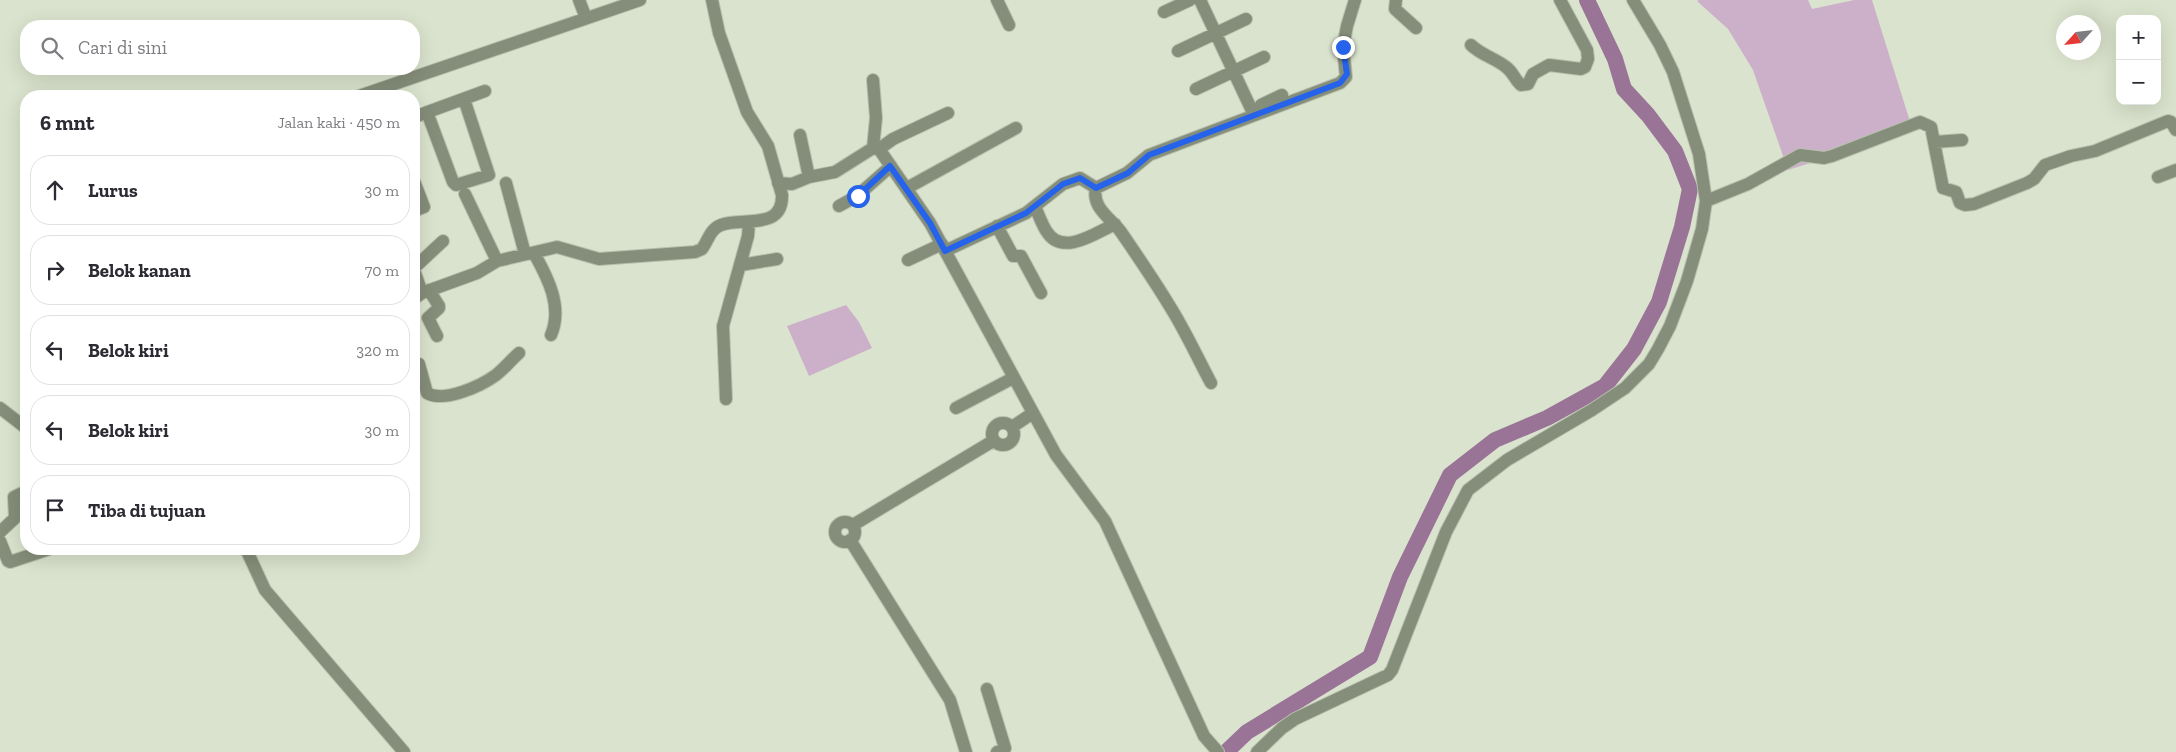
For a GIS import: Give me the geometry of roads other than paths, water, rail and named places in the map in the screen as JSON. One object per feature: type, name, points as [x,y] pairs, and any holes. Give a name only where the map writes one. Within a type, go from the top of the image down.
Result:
[{"type":"street","points":[[579,0],[586,18]]},
{"type":"street","points":[[376,90],[640,0]]},
{"type":"street","points":[[421,294],[477,273],[497,261],[561,247],[598,260],[686,254],[702,249],[709,235],[721,225],[749,222],[774,216],[777,213],[782,203],[782,195],[768,146],[747,112],[719,33],[712,0]]},
{"type":"street","points":[[997,0],[1009,25]]},
{"type":"street","points":[[1164,12],[1190,0]]},
{"type":"street","points":[[1200,0],[1253,112]]},
{"type":"street","points":[[1211,128],[1343,81],[1347,74],[1344,39],[1355,0]]},
{"type":"street","points":[[1396,0],[1395,9],[1416,28]]},
{"type":"street","points":[[1471,45],[1479,52],[1505,66],[1521,85],[1528,84],[1533,74],[1549,65],[1581,69],[1585,67],[1588,60],[1588,50],[1560,0]]},
{"type":"street","points":[[1257,752],[1282,728],[1295,719],[1388,676],[1446,532],[1468,490],[1507,460],[1611,399],[1625,388],[1649,364],[1670,326],[1699,243],[1706,201],[1699,154],[1673,72],[1660,45],[1633,0]]},
{"type":"street","points":[[1178,51],[1246,19]]},
{"type":"street","points":[[1196,89],[1264,57]]},
{"type":"street","points":[[873,80],[876,149],[907,188],[944,247],[1056,455],[1070,477],[1096,508],[1115,542],[1205,738],[1218,752]]},
{"type":"street","points":[[420,115],[485,91]]},
{"type":"street","points":[[1096,188],[1128,173],[1149,155],[1253,112],[1282,95]]},
{"type":"street","points":[[427,112],[453,182],[456,185],[489,176],[464,99]]},
{"type":"street","points":[[778,183],[792,184],[835,172],[893,139],[948,114]]},
{"type":"street","points":[[1706,201],[1748,184],[1800,155],[1824,158],[1832,156],[1918,123],[1931,126],[1943,188],[1956,192],[1960,203],[1968,205],[2027,183],[2034,179],[2045,165],[2071,156],[2095,151],[2168,121],[2171,122],[2176,130]]},
{"type":"street","points":[[907,188],[1016,128]]},
{"type":"street","points":[[800,135],[809,178]]},
{"type":"street","points":[[1935,142],[1962,140]]},
{"type":"street","points":[[839,206],[858,196],[890,166]]},
{"type":"street","points":[[2158,177],[2176,170]]},
{"type":"street","points":[[908,260],[997,226],[1035,207],[1063,184],[1075,179],[1084,180],[1096,188],[1098,205],[1106,216],[1116,224],[1171,307],[1211,383]]},
{"type":"street","points":[[506,183],[530,253],[554,297],[557,318],[551,335]]},
{"type":"street","points":[[465,194],[497,261]]},
{"type":"street","points":[[420,197],[424,207],[420,209]]},
{"type":"street","points":[[1035,207],[1047,233],[1053,239],[1063,243],[1074,243],[1116,224]]},
{"type":"street","points":[[726,399],[723,326],[748,236],[749,222]]},
{"type":"street","points":[[997,226],[1013,256],[1021,256],[1041,293]]},
{"type":"street","points":[[420,263],[443,241]]},
{"type":"street","points":[[740,265],[777,259]]},
{"type":"street","points":[[421,294],[439,306],[428,318],[437,336]]},
{"type":"street","points":[[420,368],[427,393],[439,397],[462,391],[495,376],[519,353]]},
{"type":"street","points":[[956,408],[1013,378]]},
{"type":"street","points":[[0,408],[20,423]]},
{"type":"street","points":[[852,525],[993,441],[1000,445],[1008,444],[1013,439],[1012,427],[1033,414]]},
{"type":"street","points":[[0,532],[15,518],[14,498],[20,494]]},
{"type":"street","points":[[843,521],[852,525],[855,531],[850,540],[840,541],[834,532],[836,525],[843,521]]},
{"type":"street","points":[[850,540],[950,700],[966,752]]},
{"type":"street","points":[[0,541],[10,562],[31,555]]},
{"type":"street","points":[[249,555],[265,590],[404,752]]},
{"type":"street","points":[[987,690],[1006,748],[997,752]]},
{"type":"waterway","points":[[1226,752],[1247,732],[1370,657],[1400,577],[1450,475],[1495,440],[1547,418],[1605,386],[1634,349],[1659,302],[1682,227],[1690,189],[1675,151],[1648,115],[1624,89],[1615,59],[1587,0]]}]
